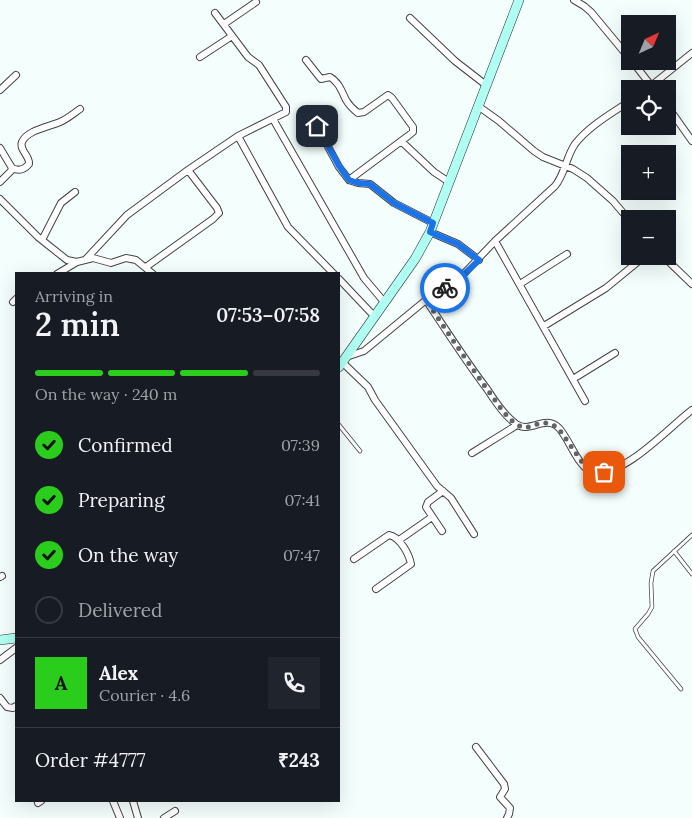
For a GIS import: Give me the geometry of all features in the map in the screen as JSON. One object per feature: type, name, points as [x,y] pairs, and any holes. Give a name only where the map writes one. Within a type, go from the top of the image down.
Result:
[{"type":"main road","points":[[342,362],[415,259],[432,228],[519,0]]},
{"type":"main road","points":[[0,640],[15,638]]},
{"type":"street","points":[[574,0],[591,12],[621,48]]},
{"type":"street","points":[[224,24],[256,2]]},
{"type":"street","points":[[60,272],[86,258],[127,216],[188,170],[238,136],[286,112],[286,107],[256,61],[248,57],[215,13]]},
{"type":"street","points":[[410,18],[456,61],[486,85]]},
{"type":"street","points":[[200,57],[232,36]]},
{"type":"street","points":[[660,80],[692,53]]},
{"type":"street","points":[[306,60],[321,79],[330,76],[333,78],[343,91],[348,102],[358,113],[364,112],[386,95],[390,96],[413,129],[411,134],[349,180]]},
{"type":"street","points":[[0,90],[16,75]]},
{"type":"street","points":[[478,106],[534,151],[579,172],[598,186],[621,211]]},
{"type":"street","points":[[474,534],[451,498],[438,486],[375,400],[368,387],[342,362],[364,351],[426,300],[458,280],[495,241],[560,180],[571,152],[581,138],[621,108]]},
{"type":"street","points":[[0,148],[12,168],[20,170],[28,164],[28,158],[22,146],[22,142],[26,137],[38,129],[68,118],[80,109]]},
{"type":"street","points":[[676,118],[692,141]]},
{"type":"street","points":[[272,119],[364,278],[385,303]]},
{"type":"street","points":[[317,126],[349,180],[370,184],[394,203],[458,244],[479,260]]},
{"type":"street","points":[[238,136],[288,227],[332,272]]},
{"type":"street","points":[[401,141],[434,172],[449,182]]},
{"type":"street","points":[[0,182],[12,168]]},
{"type":"street","points":[[146,267],[219,213],[188,170]]},
{"type":"street","points":[[42,240],[57,208],[75,192]]},
{"type":"street","points":[[0,199],[42,240],[67,260],[77,262]]},
{"type":"street","points":[[495,241],[585,401]]},
{"type":"street","points":[[520,284],[567,254]]},
{"type":"street","points":[[86,258],[111,263],[126,258],[136,260],[151,272]]},
{"type":"street","points":[[544,326],[606,288],[634,265]]},
{"type":"street","points":[[672,265],[692,284]]},
{"type":"street","points":[[340,280],[375,317]]},
{"type":"street","points":[[426,300],[508,416],[517,425],[528,427],[540,423],[553,424],[559,429],[589,472],[598,474],[622,465],[635,457],[692,410]]},
{"type":"street","points":[[573,379],[615,353]]},
{"type":"street","points":[[472,453],[517,425]]},
{"type":"street","points":[[442,531],[427,510],[427,505],[443,491]]},
{"type":"street","points":[[399,540],[432,517]]},
{"type":"street","points":[[354,558],[386,536],[392,535],[399,540],[411,564],[376,589]]},
{"type":"street","points":[[0,660],[15,649]]},
{"type":"street","points":[[0,698],[7,707],[15,706]]},
{"type":"street","points":[[476,747],[504,784],[505,789],[500,797],[510,808],[507,818]]},
{"type":"street","points":[[113,802],[120,818]]},
{"type":"street","points":[[133,802],[138,818]]},
{"type":"street","points":[[164,818],[175,811]]},
{"type":"lane","points":[[340,426],[360,450]]},
{"type":"lane","points":[[681,689],[638,637],[635,629],[652,607],[651,583],[653,571],[692,535]]},
{"type":"lane","points":[[674,551],[692,574]]},
{"type":"way so far","points":[[445,288],[426,300],[500,407],[517,425],[522,427],[546,422],[553,424],[559,429],[589,472],[598,474],[604,472]]},
{"type":"route","points":[[317,126],[349,180],[375,186],[385,197],[394,203],[433,223],[430,232],[458,244],[479,260],[452,285],[445,288]]}]
